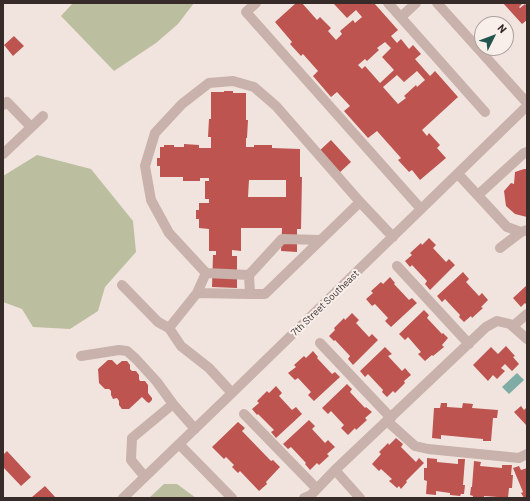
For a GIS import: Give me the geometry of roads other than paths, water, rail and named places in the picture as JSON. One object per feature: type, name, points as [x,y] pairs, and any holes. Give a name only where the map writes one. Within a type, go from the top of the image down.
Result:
[{"type":"street","points":[[256,3],[246,12],[421,210]]},
{"type":"street","points":[[388,3],[485,112]]},
{"type":"street","points":[[401,17],[416,3]]},
{"type":"street","points":[[438,3],[527,105]]},
{"type":"street","points":[[249,274],[206,273],[169,234],[151,200],[145,166],[155,133],[182,104],[209,83],[233,81],[254,87],[276,106],[360,202],[393,237]]},
{"type":"street","points":[[3,106],[7,102],[31,127]]},
{"type":"street","name":"7th Street Southeast","points":[[123,498],[421,210],[527,105]]},
{"type":"street","points":[[3,154],[43,116]]},
{"type":"street","points":[[478,195],[524,153],[527,152]]},
{"type":"street","points":[[458,174],[507,227],[524,231]]},
{"type":"street","points":[[198,293],[265,294],[360,202]]},
{"type":"street","points":[[500,248],[524,231]]},
{"type":"street","points":[[250,294],[249,274],[282,239],[321,240]]},
{"type":"street","points":[[397,266],[469,344]]},
{"type":"street","points":[[169,328],[198,293],[206,273]]},
{"type":"street","points":[[122,285],[158,322],[169,328],[181,346],[209,368],[232,393]]},
{"type":"street","points":[[513,326],[527,314]]},
{"type":"street","points":[[304,498],[311,495],[335,470],[486,327],[497,321],[510,324],[527,339]]},
{"type":"street","points":[[320,343],[414,446],[519,458],[527,454]]},
{"type":"street","points":[[81,356],[127,350],[195,429]]},
{"type":"street","points":[[145,477],[131,460],[132,438],[173,404]]},
{"type":"street","points":[[244,414],[317,489]]},
{"type":"street","points":[[179,444],[232,498]]},
{"type":"street","points":[[335,470],[360,498]]},
{"type":"water","points":[[517,373],[524,380],[509,394],[502,387]]}]
